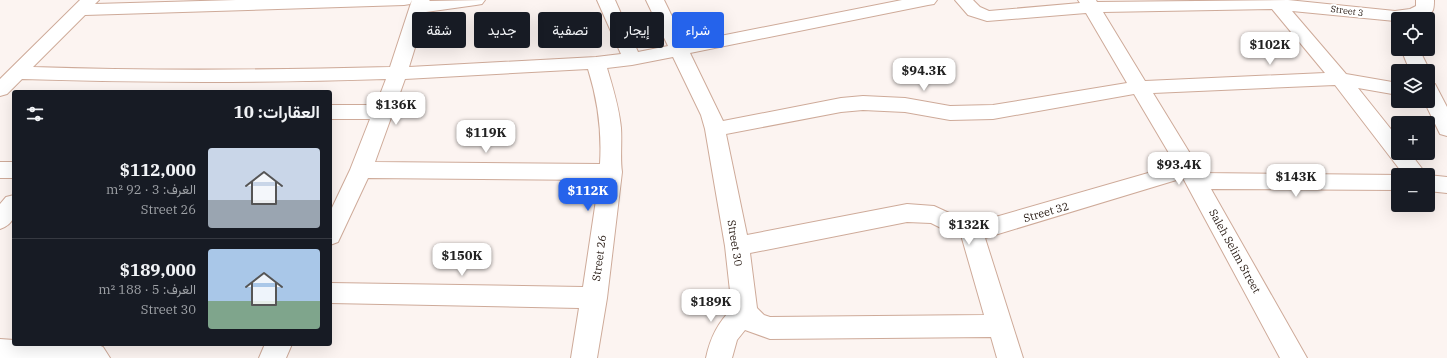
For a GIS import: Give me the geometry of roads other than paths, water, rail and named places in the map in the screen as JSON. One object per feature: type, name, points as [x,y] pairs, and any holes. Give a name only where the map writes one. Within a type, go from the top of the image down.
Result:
[{"type":"street","points":[[0,90],[85,5],[414,3],[476,0]]},
{"type":"street","points":[[606,0],[632,59]]},
{"type":"street","name":"Street 30","points":[[655,0],[710,115],[715,129],[737,246],[745,313]]},
{"type":"street","points":[[18,73],[121,76],[232,84],[398,73],[596,63],[632,59],[928,0]]},
{"type":"street","name":"Street 3","points":[[964,0],[974,11],[986,16],[1089,3],[1275,2],[1391,18]]},
{"type":"street","name":"Street 3","points":[[1418,12],[1425,9],[1425,0]]},
{"type":"street","points":[[1275,2],[1391,144]]},
{"type":"street","points":[[332,228],[337,207],[362,170],[398,73],[414,3]]},
{"type":"street","name":"Saleh Selim Street","points":[[1089,3],[1192,175],[1294,358]]},
{"type":"street","name":"Street 26","points":[[584,358],[594,298],[611,172],[612,143],[610,113],[596,63]]},
{"type":"street","points":[[715,129],[856,103],[898,105],[950,113],[974,113],[993,112],[1139,87],[1340,80],[1391,88]]},
{"type":"street","points":[[1435,105],[1447,129]]},
{"type":"street","points":[[332,112],[383,112]]},
{"type":"street","points":[[1404,160],[1410,168]]},
{"type":"street","points":[[0,170],[12,170]]},
{"type":"street","points":[[362,170],[611,172]]},
{"type":"street","name":"Street 32","points":[[737,246],[907,213],[934,215],[957,226],[985,230],[1192,175],[1391,182]]},
{"type":"street","points":[[1435,184],[1447,185]]},
{"type":"street","points":[[971,228],[1010,358]]},
{"type":"street","points":[[332,293],[594,298]]},
{"type":"street","points":[[719,358],[722,343],[731,326],[745,313],[755,323],[770,328],[1000,326]]},
{"type":"street","points":[[272,358],[278,346]]},
{"type":"street","points":[[0,351],[78,353],[94,355],[97,358]]}]
